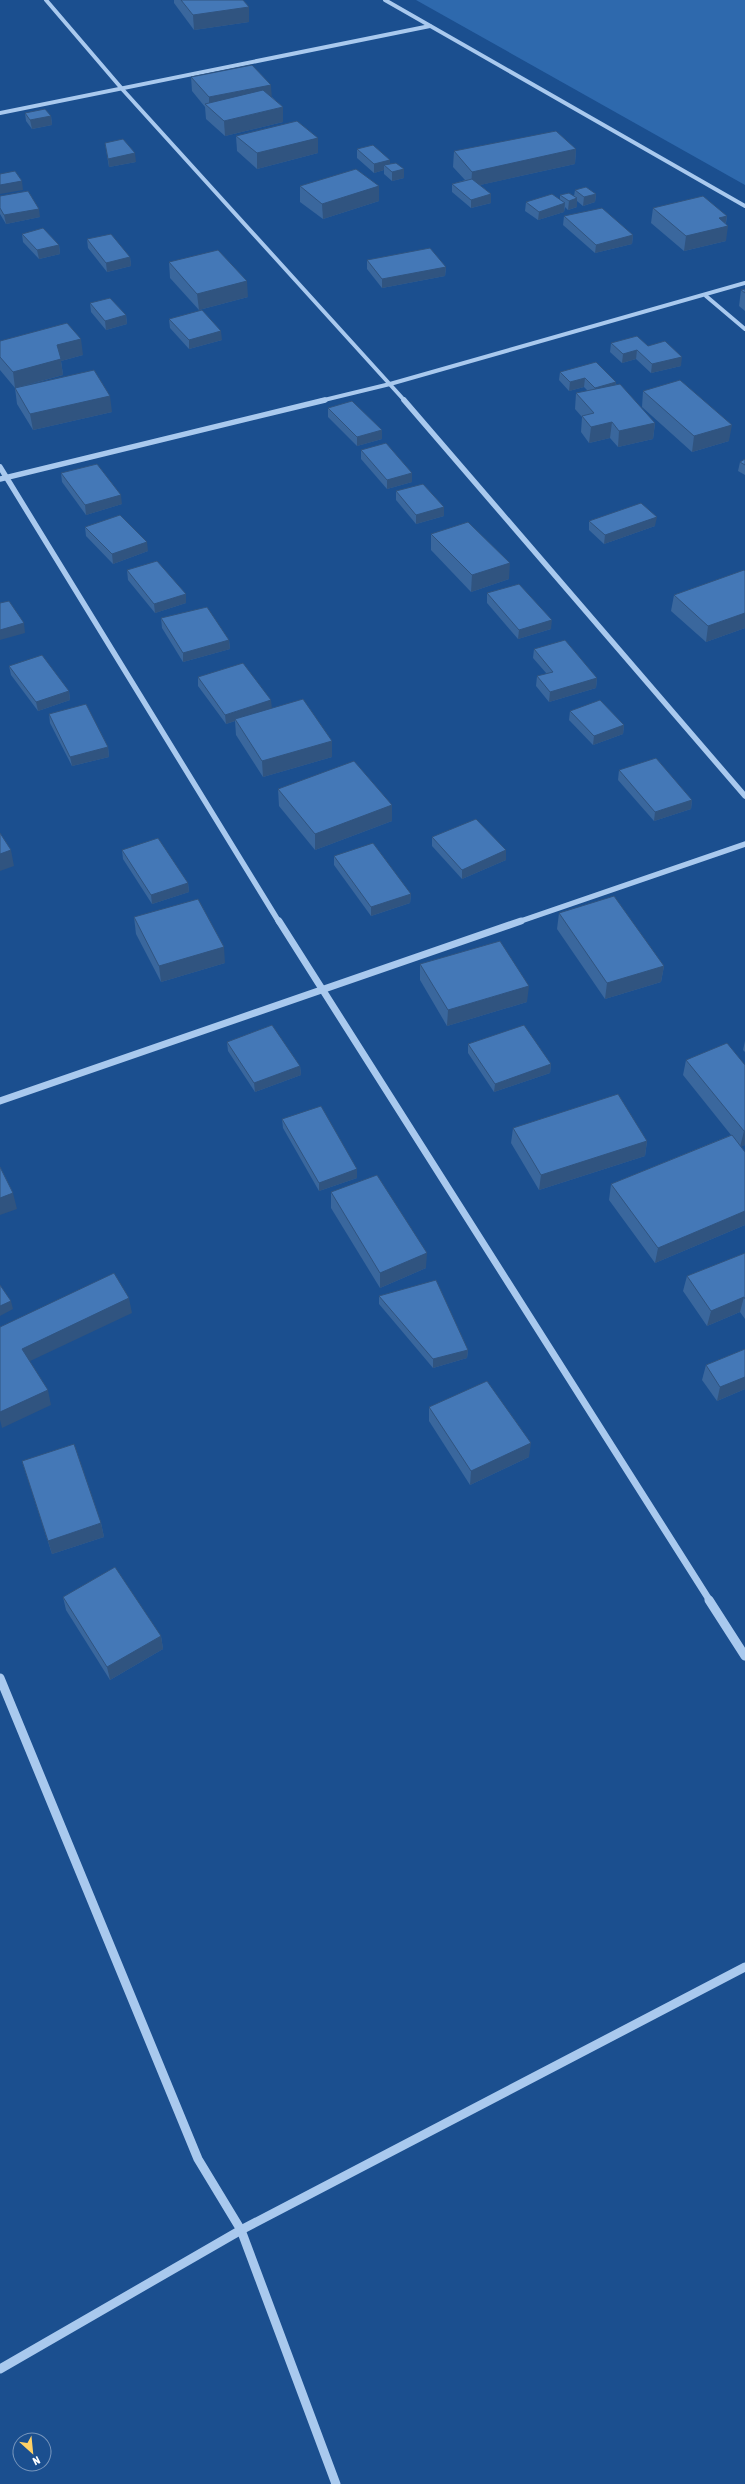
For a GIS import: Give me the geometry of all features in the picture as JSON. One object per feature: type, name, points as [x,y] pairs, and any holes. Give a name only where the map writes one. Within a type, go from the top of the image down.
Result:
[{"type":"street","points":[[46,0],[123,90],[390,384],[745,796]]},
{"type":"street","points":[[385,0],[745,206]]},
{"type":"street","points":[[0,113],[123,90],[430,26]]},
{"type":"street","points":[[3,478],[390,384],[706,296],[745,283]]},
{"type":"street","points":[[706,296],[745,328]]},
{"type":"street","points":[[0,467],[3,478],[321,990],[745,1656]]},
{"type":"street","points":[[0,1101],[745,844]]},
{"type":"street","points":[[0,1678],[198,2159],[241,2230],[336,2484]]},
{"type":"street","points":[[0,2369],[241,2230],[745,1967]]},
{"type":"shaded area","points":[[416,0],[745,0],[745,185]]},
{"type":"building","points":[[181,0],[243,0],[249,7],[193,15]]},
{"type":"building","points":[[252,65],[271,85],[209,97],[191,77]]},
{"type":"building","points":[[263,90],[283,107],[224,121],[205,104]]},
{"type":"building","points":[[45,109],[51,116],[30,120],[25,113]]},
{"type":"building","points":[[297,121],[318,138],[257,153],[236,136]]},
{"type":"building","points":[[556,131],[576,149],[472,172],[454,151]]},
{"type":"building","points":[[123,139],[135,153],[108,159],[105,143]]},
{"type":"building","points":[[373,145],[390,160],[374,164],[357,149]]},
{"type":"building","points":[[396,163],[404,169],[392,172],[384,165]]},
{"type":"building","points":[[356,169],[379,186],[322,204],[300,186]]},
{"type":"building","points":[[15,171],[22,181],[0,185],[0,174]]},
{"type":"building","points":[[472,179],[491,194],[471,200],[452,184]]},
{"type":"building","points":[[586,187],[596,194],[584,197],[575,190]]},
{"type":"building","points":[[28,191],[39,209],[4,215],[0,208],[0,196]]},
{"type":"building","points":[[569,193],[577,198],[569,201],[560,195]]},
{"type":"building","points":[[552,194],[565,203],[539,212],[526,202]]},
{"type":"building","points":[[703,196],[727,216],[719,218],[728,226],[686,236],[653,208]]},
{"type":"building","points":[[602,208],[633,235],[596,245],[564,216]]},
{"type":"building","points":[[43,228],[59,245],[37,250],[22,234]]},
{"type":"building","points":[[111,234],[130,257],[106,263],[87,239]]},
{"type":"building","points":[[430,248],[446,267],[382,279],[367,260]]},
{"type":"building","points":[[218,250],[247,281],[197,294],[169,262]]},
{"type":"building","points":[[110,298],[126,315],[105,321],[90,303]]},
{"type":"building","points":[[202,310],[221,331],[189,340],[169,319]]},
{"type":"building","points":[[67,323],[81,339],[57,345],[61,359],[13,372],[0,357],[0,341]]},
{"type":"building","points":[[637,336],[648,346],[665,341],[682,357],[652,364],[637,350],[623,354],[611,343]]},
{"type":"building","points":[[596,362],[616,382],[595,388],[585,378],[570,382],[560,372]]},
{"type":"building","points":[[94,370],[110,396],[30,414],[15,388]]},
{"type":"building","points":[[680,380],[732,425],[694,436],[643,391]]},
{"type":"building","points":[[620,384],[655,423],[619,431],[612,422],[591,427],[582,416],[594,413],[576,393]]},
{"type":"building","points":[[352,401],[382,430],[357,437],[328,408]]},
{"type":"building","points":[[386,443],[412,473],[387,480],[361,450]]},
{"type":"building","points":[[745,459],[745,465],[740,462]]},
{"type":"building","points":[[97,464],[121,495],[85,505],[61,473]]},
{"type":"building","points":[[423,484],[444,507],[416,515],[396,491]]},
{"type":"building","points":[[641,503],[657,517],[605,535],[589,521]]},
{"type":"building","points":[[120,515],[147,542],[112,554],[85,527]]},
{"type":"building","points":[[468,522],[510,563],[472,575],[431,534]]},
{"type":"building","points":[[157,561],[186,594],[154,604],[127,570]]},
{"type":"building","points":[[744,570],[745,613],[708,626],[674,595]]},
{"type":"building","points":[[519,584],[552,620],[519,630],[487,593]]},
{"type":"building","points":[[9,601],[24,623],[0,630],[0,603]]},
{"type":"building","points":[[207,607],[229,640],[183,653],[161,618]]},
{"type":"building","points":[[565,640],[597,678],[550,692],[537,676],[553,672],[534,649]]},
{"type":"building","points":[[42,655],[69,691],[36,702],[9,666]]},
{"type":"building","points":[[243,663],[271,700],[225,715],[198,677]]},
{"type":"building","points":[[303,699],[332,741],[262,761],[235,719]]},
{"type":"building","points":[[600,700],[624,725],[594,736],[570,711]]},
{"type":"building","points":[[86,704],[108,747],[70,757],[49,714]]},
{"type":"building","points":[[656,758],[692,800],[655,812],[619,770]]},
{"type":"building","points":[[354,761],[392,805],[315,834],[278,789]]},
{"type":"building","points":[[476,819],[506,850],[462,870],[432,837]]},
{"type":"building","points":[[0,833],[11,850],[0,854]]},
{"type":"building","points":[[158,838],[188,883],[151,895],[122,850]]},
{"type":"building","points":[[373,843],[411,894],[371,907],[334,856]]},
{"type":"building","points":[[614,896],[664,966],[607,983],[559,913]]},
{"type":"building","points":[[198,899],[224,947],[159,966],[134,917]]},
{"type":"building","points":[[500,941],[529,986],[448,1010],[420,964]]},
{"type":"building","points":[[272,1025],[300,1066],[254,1083],[227,1042]]},
{"type":"building","points":[[524,1025],[551,1064],[495,1084],[468,1044]]},
{"type":"building","points":[[727,1043],[745,1065],[745,1131],[686,1060]]},
{"type":"building","points":[[618,1094],[647,1141],[541,1175],[513,1128]]},
{"type":"building","points":[[321,1106],[357,1169],[319,1183],[282,1119]]},
{"type":"building","points":[[732,1135],[745,1152],[745,1211],[658,1248],[611,1184]]},
{"type":"building","points":[[0,1167],[13,1193],[0,1198]]},
{"type":"building","points":[[377,1175],[427,1253],[380,1273],[331,1192]]},
{"type":"building","points":[[745,1253],[745,1299],[744,1297],[711,1311],[687,1276]]},
{"type":"building","points":[[114,1273],[129,1298],[22,1349],[48,1390],[0,1412],[0,1327]]},
{"type":"building","points":[[436,1280],[468,1350],[433,1359],[379,1296]]},
{"type":"building","points":[[0,1285],[11,1301],[0,1306]]},
{"type":"building","points":[[745,1349],[745,1377],[720,1387],[706,1365]]},
{"type":"building","points":[[487,1381],[531,1443],[471,1471],[429,1407]]},
{"type":"building","points":[[74,1444],[101,1523],[48,1541],[22,1461]]},
{"type":"building","points":[[115,1567],[161,1636],[107,1667],[63,1597]]}]
